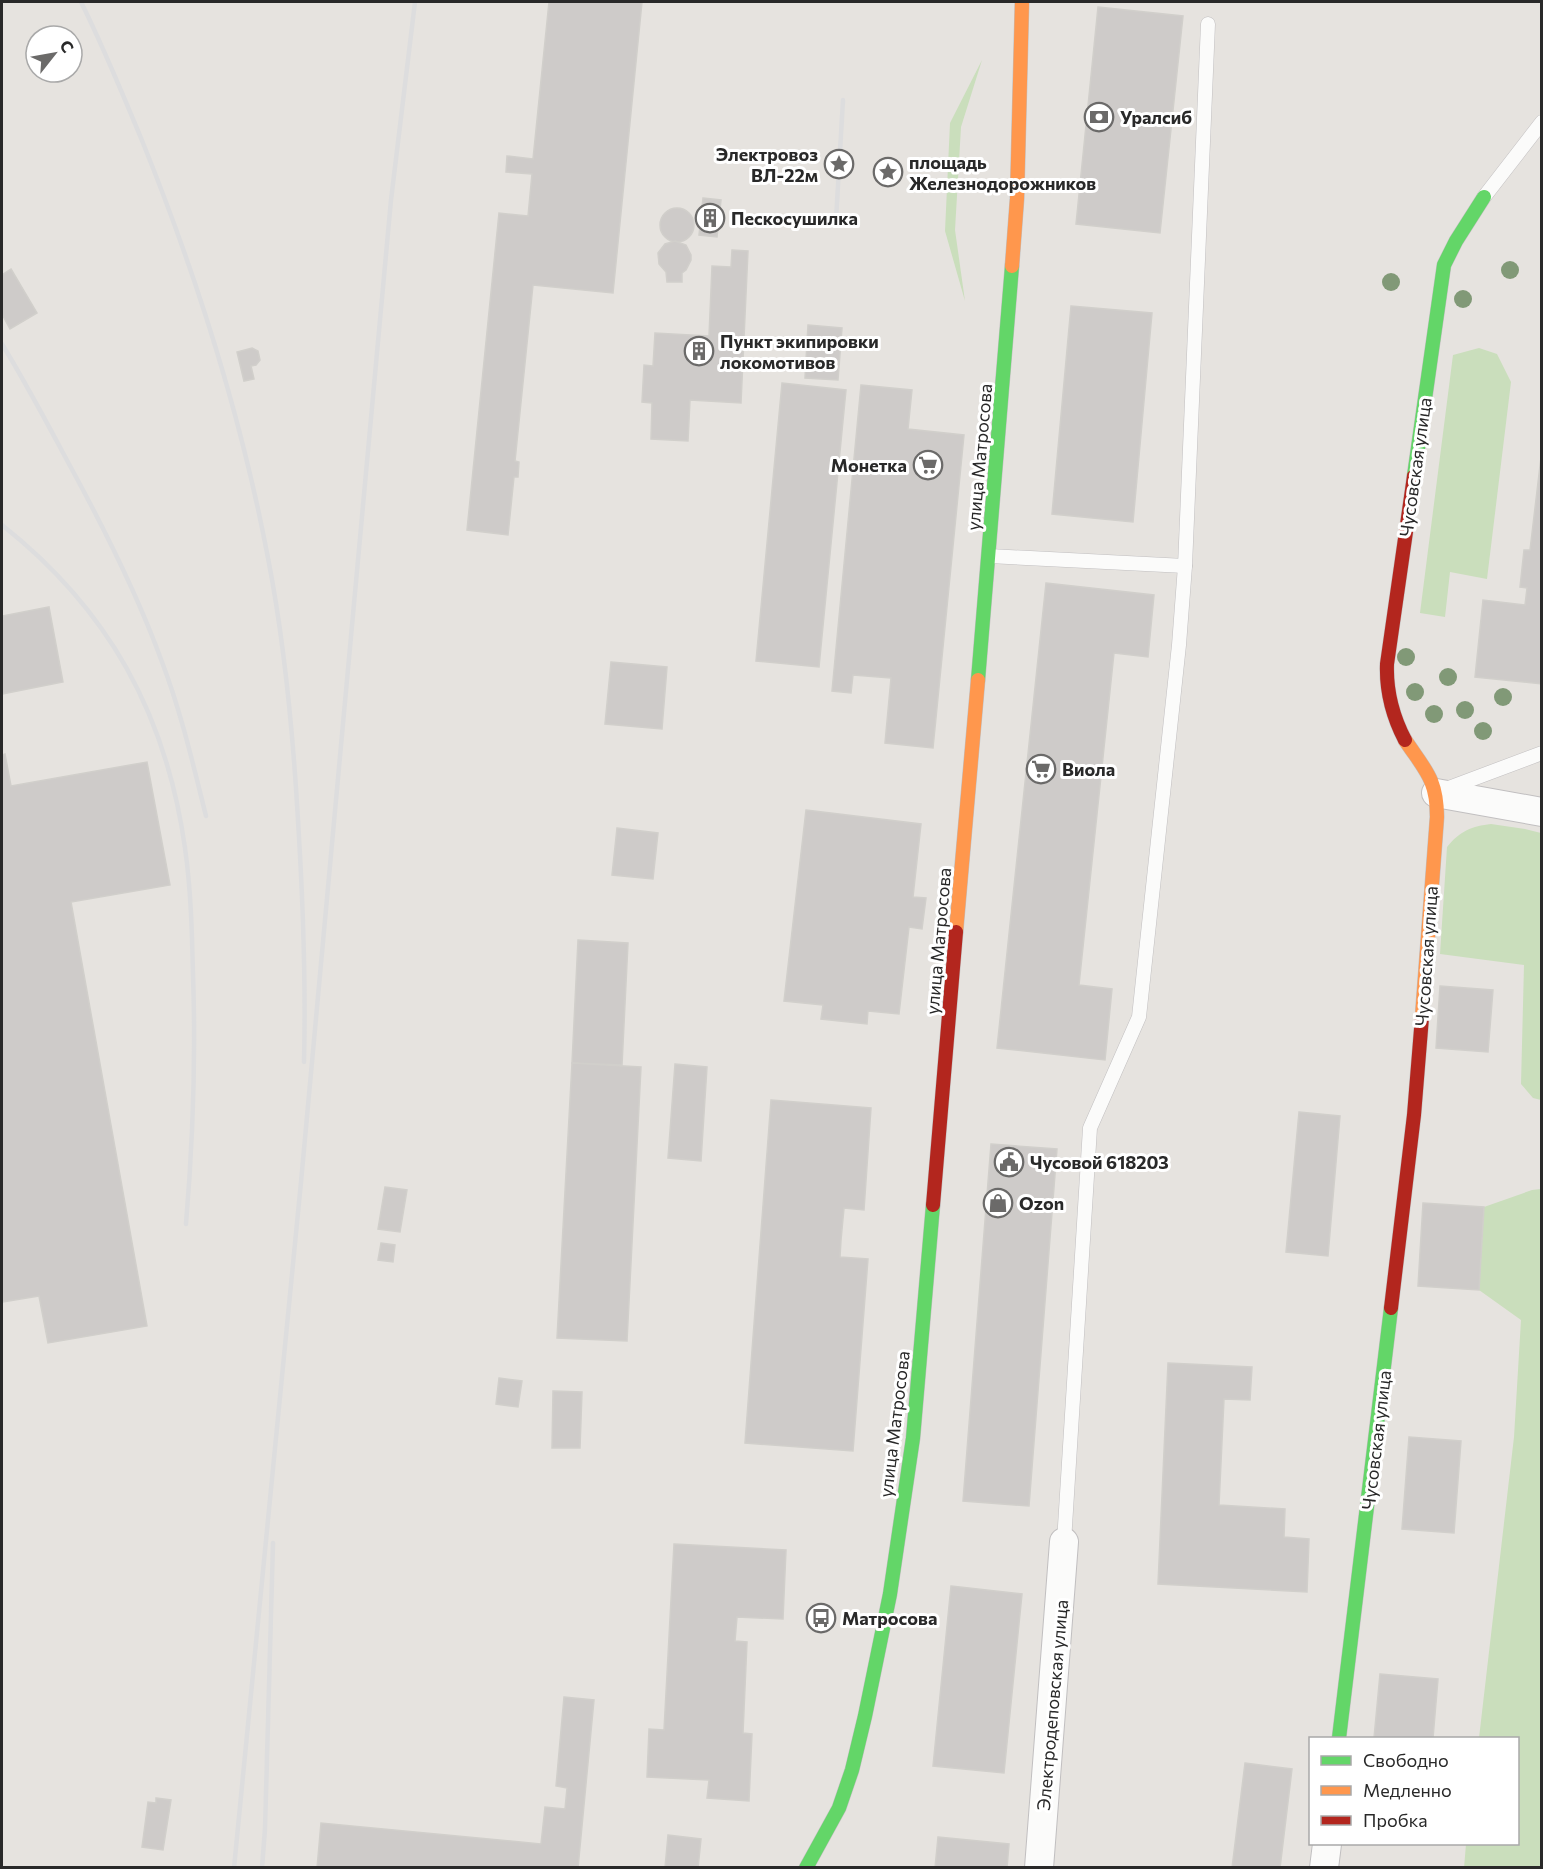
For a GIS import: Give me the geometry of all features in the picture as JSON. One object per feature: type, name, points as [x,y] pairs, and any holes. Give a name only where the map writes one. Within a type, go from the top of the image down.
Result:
[{"type":"street","name":"улица Матросова","points":[[806,1868],[839,1808],[855,1759],[890,1594],[913,1438],[989,556],[1017,199],[1022,2]]},
{"type":"street","name":"Чусовская улица","points":[[1339,1737],[1414,1115],[1437,817],[1436,793],[1424,766],[1401,734],[1392,712],[1386,689],[1387,664],[1444,265],[1456,241],[1484,197]]},
{"type":"street","points":[[1436,793],[1542,812]]},
{"type":"street","name":"Электродеповская улица","points":[[1039,1868],[1064,1542]]},
{"type":"street","points":[[1324,1868],[1327,1845]]},
{"type":"lane","points":[[1064,1542],[1090,1128],[1139,1017],[1178,656],[1185,566],[1208,24]]},
{"type":"lane","points":[[1484,197],[1542,122]]},
{"type":"lane","points":[[989,556],[1185,566]]},
{"type":"lane","points":[[1436,793],[1542,753]]},
{"type":"green space","points":[[982,60],[961,127],[955,230],[965,301],[945,231],[950,123]]},
{"type":"green space","points":[[1479,348],[1497,354],[1511,382],[1487,579],[1450,572],[1445,617],[1420,613],[1453,355]]},
{"type":"green space","points":[[1491,824],[1541,833],[1541,1100],[1533,1098],[1521,1084],[1524,965],[1440,954],[1447,847],[1467,830]]},
{"type":"green space","points":[[1541,1189],[1541,1867],[1464,1868],[1466,1845],[1519,1845],[1519,1737],[1479,1737],[1514,1437],[1521,1320],[1479,1290],[1484,1207]]},
{"type":"building","points":[[549,2],[642,2],[613,293],[533,285],[515,461],[519,462],[518,477],[514,477],[508,535],[467,530],[499,213],[528,216],[532,174],[506,172],[507,156],[533,159]]},
{"type":"building","points":[[1098,7],[1183,16],[1160,233],[1076,224]]},
{"type":"building","name":"Пескосушилка","points":[[703,198],[721,200],[717,237],[699,235]]},
{"type":"building","points":[[677,208],[689,213],[694,225],[689,237],[677,242],[665,237],[660,225],[665,213]]},
{"type":"building","points":[[675,241],[686,245],[691,260],[682,273],[682,282],[667,282],[666,272],[659,264],[658,253],[665,244]]},
{"type":"building","name":"Пункт экипировки локомотивов","points":[[732,250],[748,251],[741,403],[690,400],[688,441],[651,439],[652,403],[642,402],[644,365],[653,366],[655,333],[709,336],[712,266],[731,267]]},
{"type":"building","points":[[11,269],[37,313],[10,329],[2,314],[2,275]]},
{"type":"building","points":[[1071,306],[1152,313],[1133,522],[1052,514]]},
{"type":"building","points":[[808,325],[842,328],[838,380],[805,378]]},
{"type":"building","points":[[252,348],[258,351],[260,360],[256,365],[251,366],[254,379],[244,381],[237,352]]},
{"type":"building","points":[[782,383],[846,390],[819,667],[756,661]]},
{"type":"building","points":[[861,385],[912,390],[908,429],[964,435],[933,748],[885,743],[891,678],[853,675],[851,693],[832,691]]},
{"type":"building","points":[[1542,449],[1542,684],[1475,677],[1483,600],[1525,605],[1527,588],[1520,587],[1524,550],[1530,550]]},
{"type":"building","points":[[1046,583],[1154,595],[1148,657],[1114,653],[1079,985],[1112,989],[1105,1060],[997,1048]]},
{"type":"building","points":[[49,607],[63,682],[2,694],[2,616]]},
{"type":"building","points":[[611,662],[667,667],[662,729],[605,724]]},
{"type":"building","points":[[5,754],[11,786],[147,762],[170,885],[71,902],[147,1326],[48,1343],[39,1296],[2,1302],[2,755]]},
{"type":"building","points":[[806,810],[921,824],[913,897],[926,898],[922,929],[909,927],[899,1014],[868,1011],[867,1024],[821,1019],[823,1005],[784,1001]]},
{"type":"building","points":[[617,828],[658,833],[653,879],[612,875]]},
{"type":"building","points":[[578,940],[628,943],[622,1065],[572,1063]]},
{"type":"building","points":[[1440,986],[1493,990],[1488,1052],[1436,1048]]},
{"type":"building","points":[[572,1063],[641,1067],[627,1341],[557,1338]]},
{"type":"building","points":[[675,1064],[707,1067],[701,1161],[668,1158]]},
{"type":"building","points":[[771,1100],[871,1108],[864,1210],[844,1208],[840,1257],[868,1259],[853,1451],[745,1443]]},
{"type":"building","points":[[1299,1112],[1340,1116],[1328,1256],[1286,1252]]},
{"type":"building","points":[[991,1144],[1057,1149],[1029,1506],[963,1501]]},
{"type":"building","points":[[385,1187],[407,1190],[400,1232],[378,1229]]},
{"type":"building","points":[[1423,1203],[1484,1207],[1479,1290],[1418,1286]]},
{"type":"building","points":[[381,1243],[395,1245],[393,1262],[378,1260]]},
{"type":"building","points":[[1168,1363],[1252,1367],[1250,1400],[1224,1399],[1219,1505],[1285,1509],[1284,1537],[1309,1539],[1307,1592],[1158,1584]]},
{"type":"building","points":[[499,1378],[522,1381],[518,1407],[496,1404]]},
{"type":"building","points":[[553,1391],[582,1392],[580,1448],[552,1448]]},
{"type":"building","points":[[1409,1437],[1461,1441],[1454,1533],[1402,1529]]},
{"type":"building","points":[[674,1544],[786,1550],[783,1619],[737,1617],[735,1641],[747,1642],[743,1733],[752,1734],[749,1801],[707,1798],[709,1780],[647,1777],[649,1729],[664,1730]]},
{"type":"building","points":[[951,1586],[1022,1594],[1004,1773],[933,1766]]},
{"type":"building","points":[[1380,1674],[1438,1679],[1433,1737],[1374,1737]]},
{"type":"building","points":[[564,1697],[594,1700],[578,1868],[317,1868],[321,1823],[541,1844],[545,1807],[565,1809],[567,1788],[556,1786]]},
{"type":"building","points":[[1245,1763],[1292,1769],[1280,1868],[1232,1868]]},
{"type":"building","points":[[156,1798],[171,1800],[163,1850],[142,1847],[148,1802],[156,1803]]},
{"type":"building","points":[[668,1835],[701,1839],[698,1868],[665,1868]]},
{"type":"building","points":[[938,1837],[1009,1844],[1007,1868],[935,1868]]},
{"type":"railway","points":[[81,2],[143,143],[182,244],[231,400],[257,505],[279,623],[294,755],[303,911],[304,1062]]},
{"type":"railway","points":[[234,1868],[301,1182],[391,200],[415,2]]},
{"type":"railway","points":[[836,220],[843,100]]},
{"type":"railway","points":[[2,344],[95,512],[142,611],[175,700],[206,816]]},
{"type":"railway","points":[[2,525],[40,557],[73,592],[126,667],[147,709],[163,752],[176,799],[189,880],[194,1007],[193,1100],[186,1224]]},
{"type":"railway","points":[[262,1868],[273,1543]]},
{"type":"traffic: fast","points":[[1414,476],[1444,265],[1456,241],[1484,197]]},
{"type":"traffic: fast","points":[[978,680],[1012,266]]},
{"type":"traffic: fast","points":[[806,1868],[839,1808],[852,1770],[890,1594],[913,1438],[933,1205]]},
{"type":"traffic: fast","points":[[1339,1737],[1391,1308]]},
{"type":"traffic: slow","points":[[1012,266],[1017,199],[1022,2]]},
{"type":"traffic: slow","points":[[956,932],[978,680]]},
{"type":"traffic: slow","points":[[1405,740],[1432,784],[1437,817],[1422,1017]]},
{"type":"traffic: jam","points":[[1405,740],[1391,703],[1387,664],[1414,476]]},
{"type":"traffic: jam","points":[[933,1205],[956,932]]},
{"type":"traffic: jam","points":[[1391,1308],[1414,1115],[1422,1017]]},
{"type":"place","name":"Уралсиб","points":[[1099,117]]},
{"type":"place","name":"Электровоз ВЛ-22м","points":[[839,164]]},
{"type":"place","name":"площадь Железнодорожников","points":[[888,172]]},
{"type":"place","name":"Пескосушилка","points":[[710,218]]},
{"type":"place","name":"Пункт экипировки локомотивов","points":[[699,351]]},
{"type":"place","name":"Монетка","points":[[928,465]]},
{"type":"place","name":"Виола","points":[[1041,769]]},
{"type":"place","name":"Чусовой 618203","points":[[1009,1162]]},
{"type":"place","name":"Ozon","points":[[998,1203]]},
{"type":"place","name":"Матросова","points":[[821,1618]]}]
